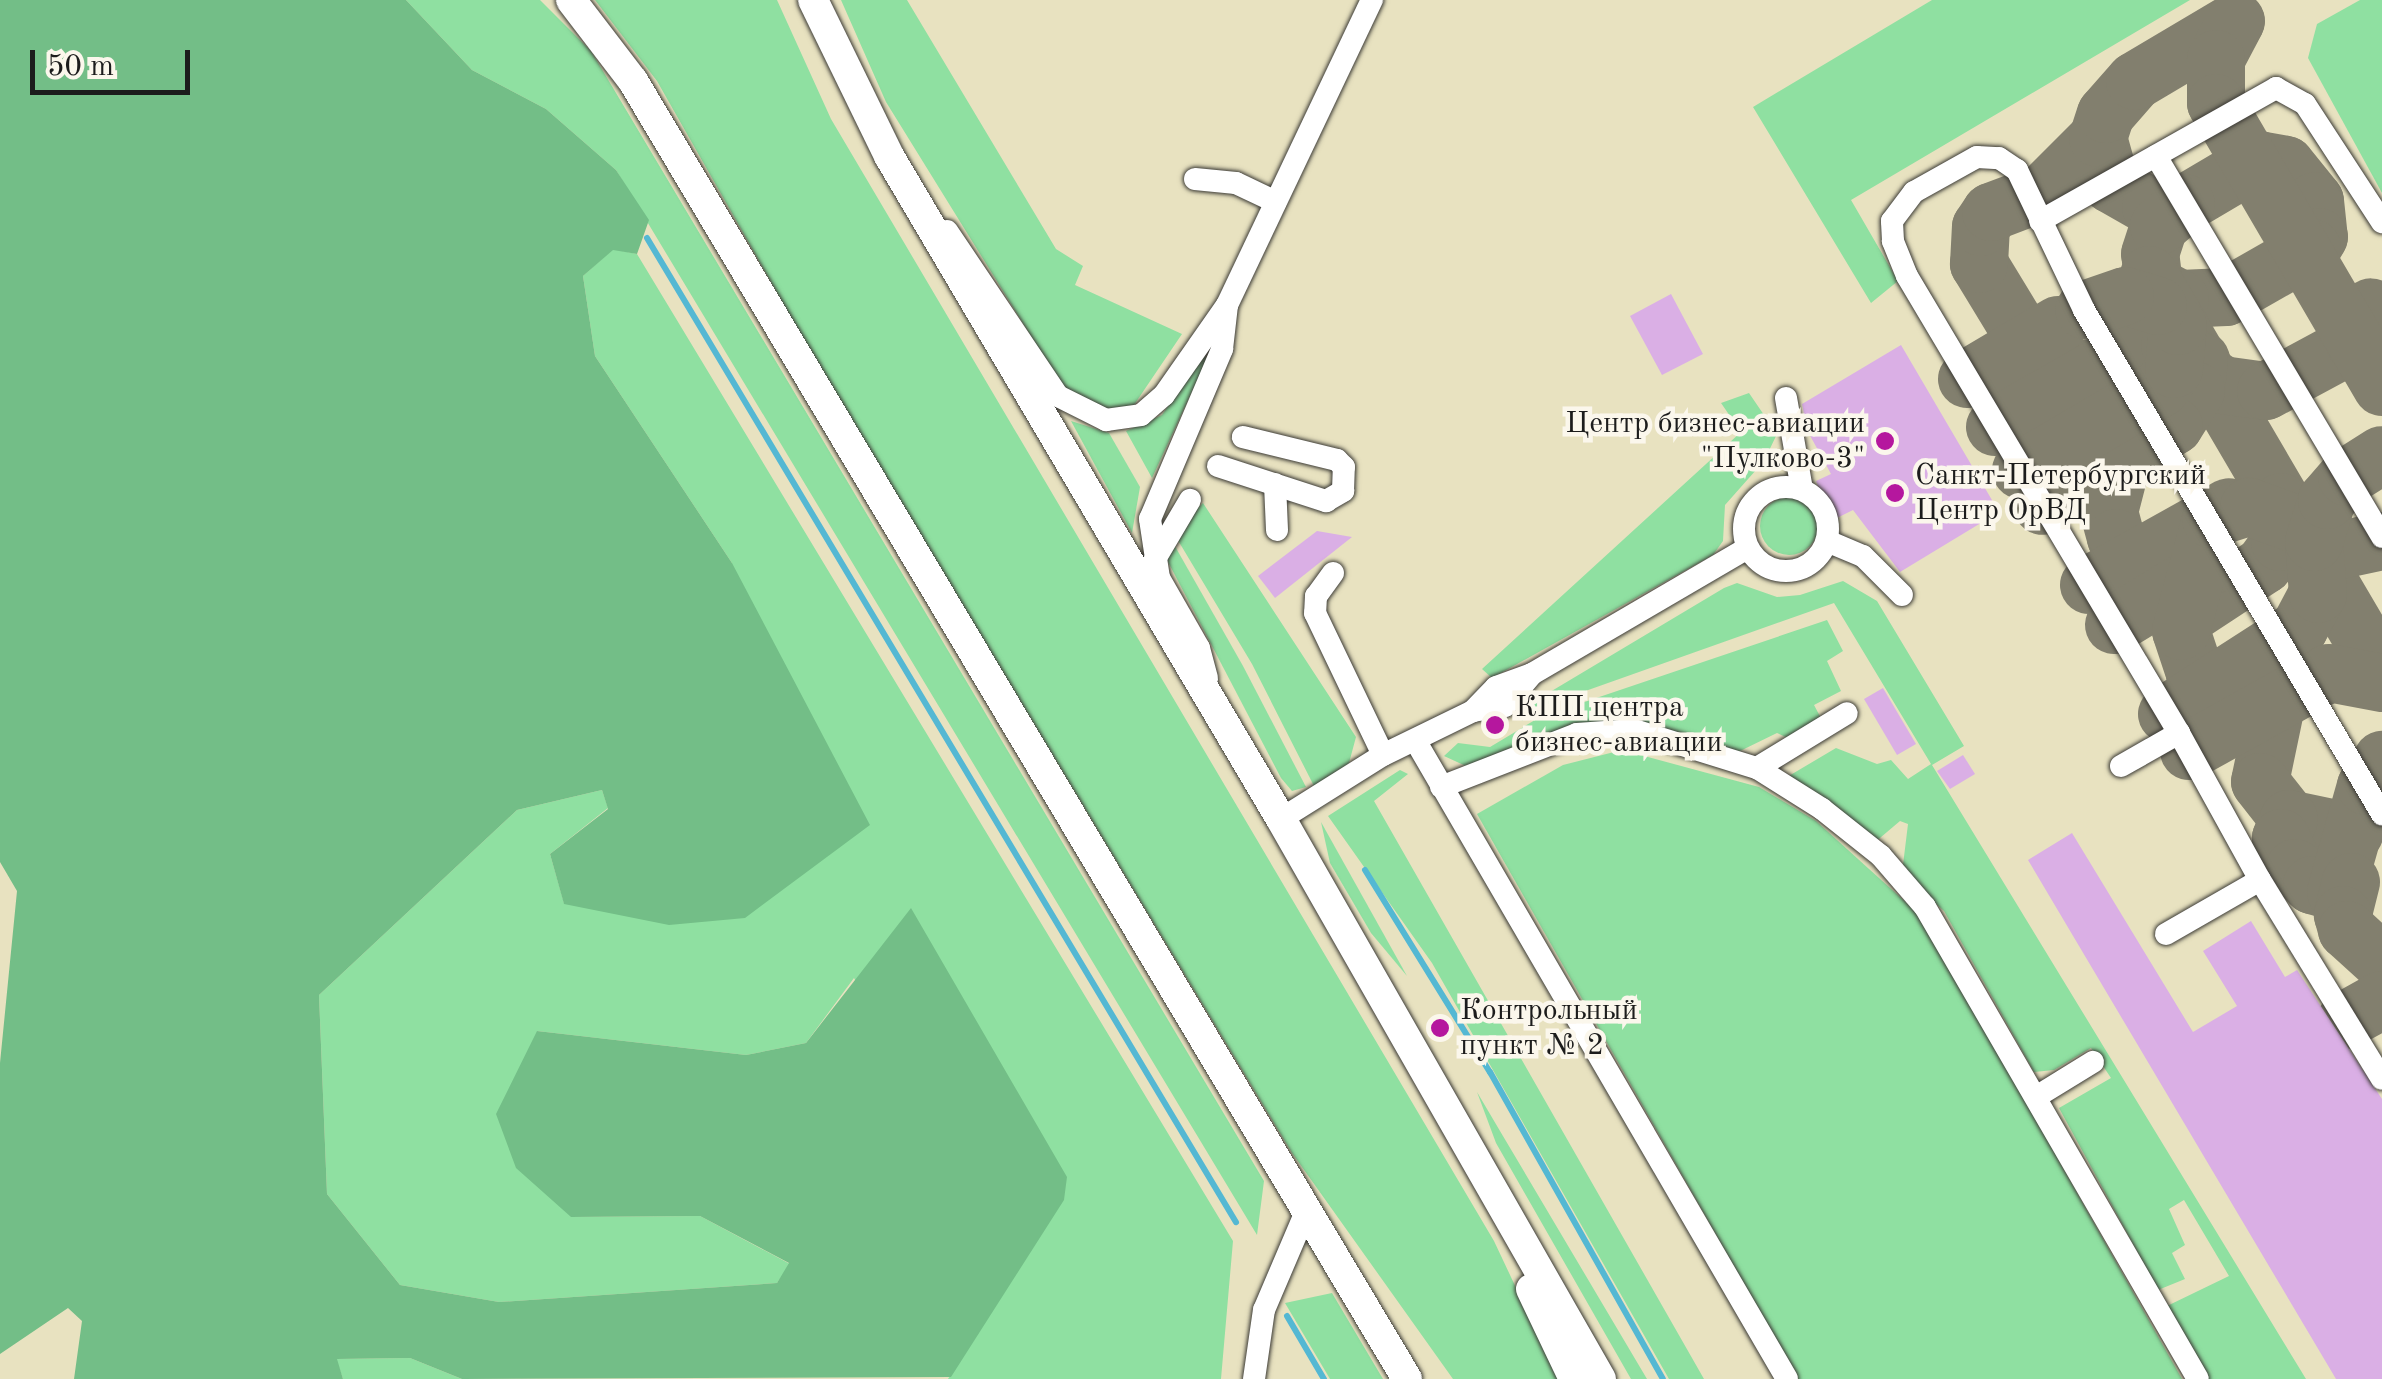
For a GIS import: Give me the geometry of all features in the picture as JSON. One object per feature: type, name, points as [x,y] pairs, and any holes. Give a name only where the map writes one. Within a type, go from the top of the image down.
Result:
[{"type":"main road","points":[[571,0],[652,112],[1305,1214],[1407,1379]]},
{"type":"main road","points":[[813,0],[835,55],[917,200],[1220,721],[1281,818],[1601,1379]]},
{"type":"main road","points":[[1480,1166],[1574,1379]]},
{"type":"street","points":[[917,200],[963,252],[1058,396],[1077,409],[1106,420],[1141,414],[1164,395],[1227,305],[1372,0]]},
{"type":"street","points":[[2040,222],[2276,88],[2306,104],[2382,222]]},
{"type":"street","points":[[2156,156],[2382,538]]},
{"type":"street","points":[[2382,814],[2084,310],[2017,170],[1999,158],[1977,157],[1914,192],[1892,221],[1893,241],[1907,276],[2179,733],[2260,880],[2382,1080]]},
{"type":"street","points":[[1195,179],[1236,182],[1276,202]]},
{"type":"street","points":[[1220,721],[1199,648],[1154,561],[1155,498],[1232,353],[1227,305]]},
{"type":"street","points":[[1200,339],[1232,353]]},
{"type":"street","points":[[1786,398],[1802,490]]},
{"type":"street","points":[[1218,466],[1326,501],[1344,491],[1346,479],[1337,460],[1244,437]]},
{"type":"street","points":[[1275,484],[1277,530]]},
{"type":"street","points":[[1782,487],[1802,490],[1819,502],[1827,541],[1809,564],[1780,572],[1748,548],[1744,528],[1756,501],[1782,487]]},
{"type":"street","points":[[1154,561],[1190,500]]},
{"type":"street","points":[[1827,541],[1863,556],[1902,595]]},
{"type":"street","points":[[1281,818],[1384,755],[1473,711],[1496,686],[1532,674],[1748,548]]},
{"type":"street","points":[[1333,573],[1316,596],[1316,612],[1384,755]]},
{"type":"street","points":[[1757,768],[1847,713]]},
{"type":"street","points":[[1441,787],[1577,734],[1634,730],[1757,768],[1822,809],[1903,882],[1925,908],[2198,1379]]},
{"type":"street","points":[[2121,766],[2179,733]]},
{"type":"street","points":[[1415,740],[1787,1379]]},
{"type":"street","points":[[2166,934],[2260,880]]},
{"type":"street","points":[[2036,1097],[2093,1062]]},
{"type":"street","points":[[1254,1379],[1264,1310],[1305,1214]]},
{"type":"green space","points":[[0,0],[406,0],[472,70],[546,109],[616,170],[649,220],[637,254],[613,250],[583,276],[595,356],[732,563],[870,825],[745,918],[669,925],[564,904],[550,854],[608,809],[602,790],[517,810],[319,995],[327,1194],[400,1285],[499,1302],[777,1283],[789,1263],[700,1216],[571,1217],[516,1168],[496,1114],[537,1031],[746,1055],[806,1043],[911,908],[1067,1177],[1064,1200],[951,1377],[462,1379],[410,1358],[337,1359],[343,1379],[74,1379],[82,1321],[68,1308],[0,1354],[0,1063],[17,891],[0,862]]},
{"type":"green space","points":[[406,0],[540,0],[591,51],[1264,1181],[1257,1235],[616,170],[546,109],[472,70]]},
{"type":"green space","points":[[595,0],[777,0],[831,119],[1494,1241],[1559,1379],[1453,1379],[1292,1153],[814,358],[657,81]]},
{"type":"green space","points":[[841,0],[907,0],[1056,249],[1083,266],[1075,285],[1182,334],[1134,405],[1112,411],[1073,398],[1058,380],[886,102]]},
{"type":"green space","points":[[1932,0],[2190,0],[1851,200],[1898,281],[1871,303],[1753,107]]},
{"type":"green space","points":[[2360,0],[2382,0],[2382,193],[2308,58],[2317,24]]},
{"type":"green space","points":[[613,249],[637,254],[1233,1241],[1221,1379],[948,1379],[1013,1275],[854,978],[806,1043],[746,1055],[537,1031],[571,1217],[700,1216],[790,1264],[777,1283],[499,1302],[400,1285],[327,1194],[319,995],[517,810],[602,790],[608,808],[550,854],[564,903],[732,563],[595,356],[583,276]]},
{"type":"green space","points":[[1200,357],[1208,357],[1152,478],[1126,431],[1162,415]]},
{"type":"green space","points":[[1749,393],[1777,434],[1764,461],[1725,505],[1723,541],[1713,555],[1492,678],[1482,669],[1741,432],[1721,403]]},
{"type":"green space","points":[[1071,421],[1109,433],[1140,487],[1132,533]]},
{"type":"green space","points":[[1789,497],[1810,505],[1818,526],[1810,547],[1789,555],[1768,547],[1760,526],[1768,505]]},
{"type":"green space","points":[[1203,503],[1356,737],[1349,763],[1315,788],[1252,664],[1173,532]]},
{"type":"green space","points":[[1172,541],[1306,787],[1292,791],[1281,778],[1166,558]]},
{"type":"green space","points":[[1843,581],[1877,601],[1964,746],[1932,765],[2306,1379],[2207,1379],[2167,1306],[2229,1276],[2184,1200],[2169,1209],[2185,1245],[2172,1253],[2185,1279],[2158,1290],[2059,1108],[2111,1078],[2091,1048],[2054,1070],[2034,1072],[1944,911],[1902,873],[1908,824],[1900,821],[1874,843],[1782,780],[1836,748],[1877,764],[1891,760],[1908,779],[1931,764],[1834,603],[1529,711],[1522,721],[1520,710],[1724,588],[1737,583],[1777,597],[1800,595]]},
{"type":"green space","points":[[1827,620],[1843,651],[1827,661],[1841,691],[1814,705],[1822,720],[1788,738],[1777,733],[1738,752],[1626,724],[1468,767],[1444,756],[1458,743],[1490,747],[1540,717]]},
{"type":"green space","points":[[1622,750],[1759,787],[1816,821],[1921,916],[2182,1379],[1798,1379],[1477,814],[1563,765]]},
{"type":"green space","points":[[1400,770],[1408,774],[1374,801],[1704,1379],[1669,1379],[1432,963],[1328,816]]},
{"type":"green space","points":[[1321,822],[1407,976],[1371,933],[1330,863]]},
{"type":"green space","points":[[1477,1092],[1647,1379],[1631,1379],[1496,1143]]},
{"type":"green space","points":[[1332,1293],[1383,1379],[1330,1379],[1285,1303]]},
{"type":"green space","points":[[410,1358],[462,1379],[343,1379],[336,1359]]},
{"type":"building","points":[[1671,294],[1703,354],[1662,375],[1630,316]]},
{"type":"building","name":"Центр бизнес-авиации \"Пулково-3\"","points":[[1901,345],[1999,512],[1900,572],[1853,510],[1831,521],[1816,481],[1831,474],[1807,430],[1802,404]]},
{"type":"building","points":[[1317,531],[1352,537],[1275,598],[1258,576]]},
{"type":"building","points":[[1883,688],[1916,744],[1897,755],[1864,699]]},
{"type":"building","points":[[1963,755],[1975,774],[1950,789],[1937,771]]},
{"type":"building","points":[[2072,833],[2193,1032],[2237,1006],[2203,951],[2251,921],[2285,977],[2297,970],[2382,1099],[2382,1379],[2336,1379],[2028,860]]},
{"type":"waterway","points":[[647,238],[1236,1222]]},
{"type":"waterway","points":[[1365,870],[1490,1072],[1663,1379]]},
{"type":"waterway","points":[[1287,1316],[1324,1379]]},
{"type":"taxiway","points":[[2094,368],[2060,369],[2035,356],[1979,264],[1981,227],[1991,212],[2044,192],[2098,138],[2106,114],[2135,81],[2236,21],[2216,59],[2216,103],[2382,387]]},
{"type":"taxiway","points":[[2098,138],[2111,184],[2151,207],[2186,203],[2259,160],[2286,165],[2315,201],[2319,237],[2312,248],[2226,297],[2180,299],[2154,285],[2150,254],[2159,226],[2186,203]]},
{"type":"taxiway","points":[[2149,275],[2382,672]]},
{"type":"taxiway","points":[[2021,470],[2161,388],[2174,369],[2178,326],[2158,306],[2125,296],[2084,310]]},
{"type":"taxiway","points":[[2201,360],[2205,373],[2222,385],[2266,391],[2355,343],[2371,307]]},
{"type":"taxiway","points":[[1967,379],[2058,325]]},
{"type":"taxiway","points":[[1995,427],[2135,347],[2170,345],[2199,361],[2196,391],[2174,426],[2042,506]]},
{"type":"taxiway","points":[[2128,438],[2109,512],[2116,538],[2136,559]]},
{"type":"taxiway","points":[[2167,714],[2299,629],[2318,594],[2314,542],[2327,500],[2347,477],[2382,455]]},
{"type":"taxiway","points":[[2188,615],[2264,565],[2280,542],[2281,502]]},
{"type":"taxiway","points":[[2089,585],[2229,507]]},
{"type":"taxiway","points":[[2277,700],[2211,686],[2195,673],[2181,631],[2211,519],[2249,507],[2293,523]]},
{"type":"taxiway","points":[[2299,534],[2336,551],[2382,541]]},
{"type":"taxiway","points":[[2114,625],[2212,565]]},
{"type":"taxiway","points":[[2284,667],[2260,782],[2289,819],[2355,833]]},
{"type":"taxiway","points":[[2189,751],[2329,673],[2382,683]]},
{"type":"taxiway","points":[[2289,819],[2281,838],[2295,868],[2312,885],[2336,892],[2366,786],[2382,760]]},
{"type":"taxiway","points":[[2351,882],[2343,915],[2347,930],[2382,962]]},
{"type":"taxiway","points":[[2346,1020],[2382,1000]]},
{"type":"place","name":"Центр бизнес-авиации \"Пулково-3\"","points":[[1885,441]]},
{"type":"place","name":"Санкт-Петербургский Центр ОрВД","points":[[1895,493]]},
{"type":"place","name":"КПП центра бизнес-авиации","points":[[1495,725]]},
{"type":"place","name":"Контрольный пункт № 2","points":[[1440,1028]]}]
